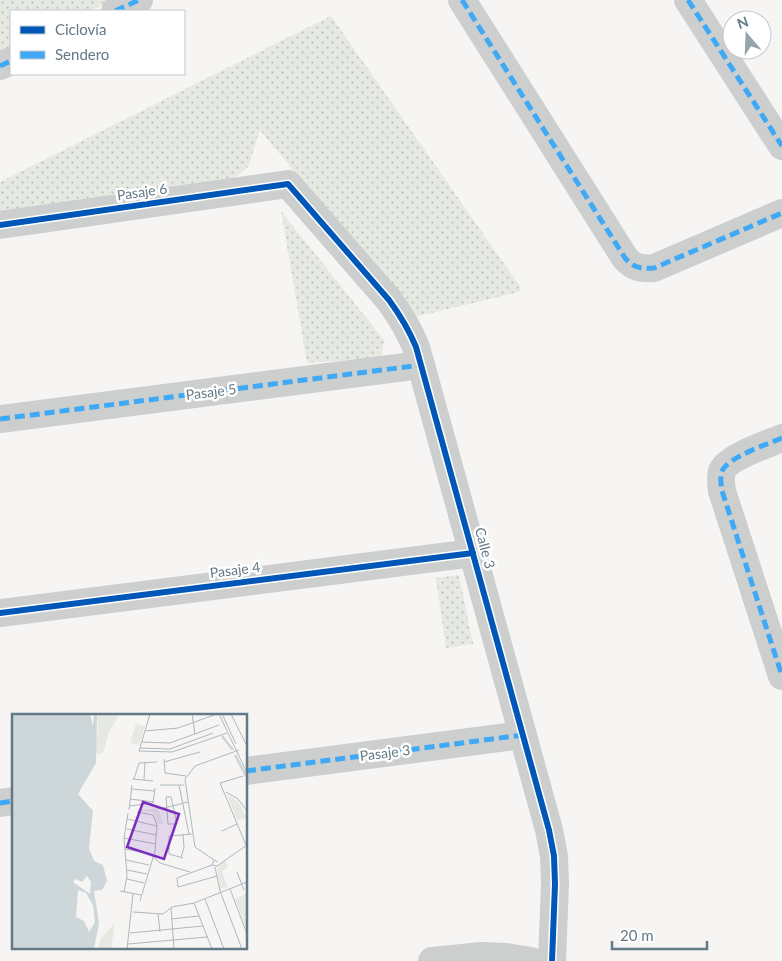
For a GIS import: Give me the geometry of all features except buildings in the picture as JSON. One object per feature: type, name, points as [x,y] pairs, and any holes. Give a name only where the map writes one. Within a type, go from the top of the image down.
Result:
[{"type":"street","points":[[117,10],[139,0]]},
{"type":"street","points":[[462,0],[625,258],[631,264],[638,268],[654,268],[782,213]]},
{"type":"street","points":[[688,0],[782,146]]},
{"type":"street","name":"Pasaje 6","points":[[0,224],[288,184]]},
{"type":"street","name":"Calle 3","points":[[288,184],[389,300],[408,329],[416,347],[549,830],[554,856],[555,884],[552,961]]},
{"type":"street","name":"Pasaje 5","points":[[0,419],[421,365]]},
{"type":"street","points":[[781,668],[722,491],[721,480],[722,471],[735,458],[782,438]]},
{"type":"street","name":"Pasaje 4","points":[[0,613],[473,553]]},
{"type":"street","name":"Pasaje 3","points":[[248,771],[524,735]]},
{"type":"street","points":[[432,961],[482,956],[531,961]]},
{"type":"shaded area","points":[[0,0],[113,0],[91,10],[10,10],[10,48],[0,53]]},
{"type":"shaded area","points":[[331,16],[521,288],[519,292],[414,317],[260,130],[248,167],[227,184],[0,214],[0,182]]},
{"type":"shaded area","points":[[281,211],[384,340],[381,358],[307,363]]},
{"type":"shaded area","points":[[459,575],[473,644],[446,648],[436,578]]},
{"type":"marked path","points":[[117,10],[139,0]]},
{"type":"marked path","points":[[462,0],[625,258],[635,266],[654,268],[782,213]]},
{"type":"marked path","points":[[688,0],[782,146]]},
{"type":"marked path","points":[[0,66],[10,61]]},
{"type":"marked path","points":[[0,419],[421,365]]},
{"type":"marked path","points":[[782,438],[732,461],[722,471],[721,478],[722,491],[782,676]]},
{"type":"marked path","points":[[248,771],[523,735]]},
{"type":"marked path","points":[[0,803],[12,801]]},
{"type":"cycle path","points":[[0,225],[288,184],[389,300],[404,323],[416,347],[549,830],[554,856],[555,884],[552,961]]},
{"type":"cycle path","points":[[0,613],[473,553]]}]
